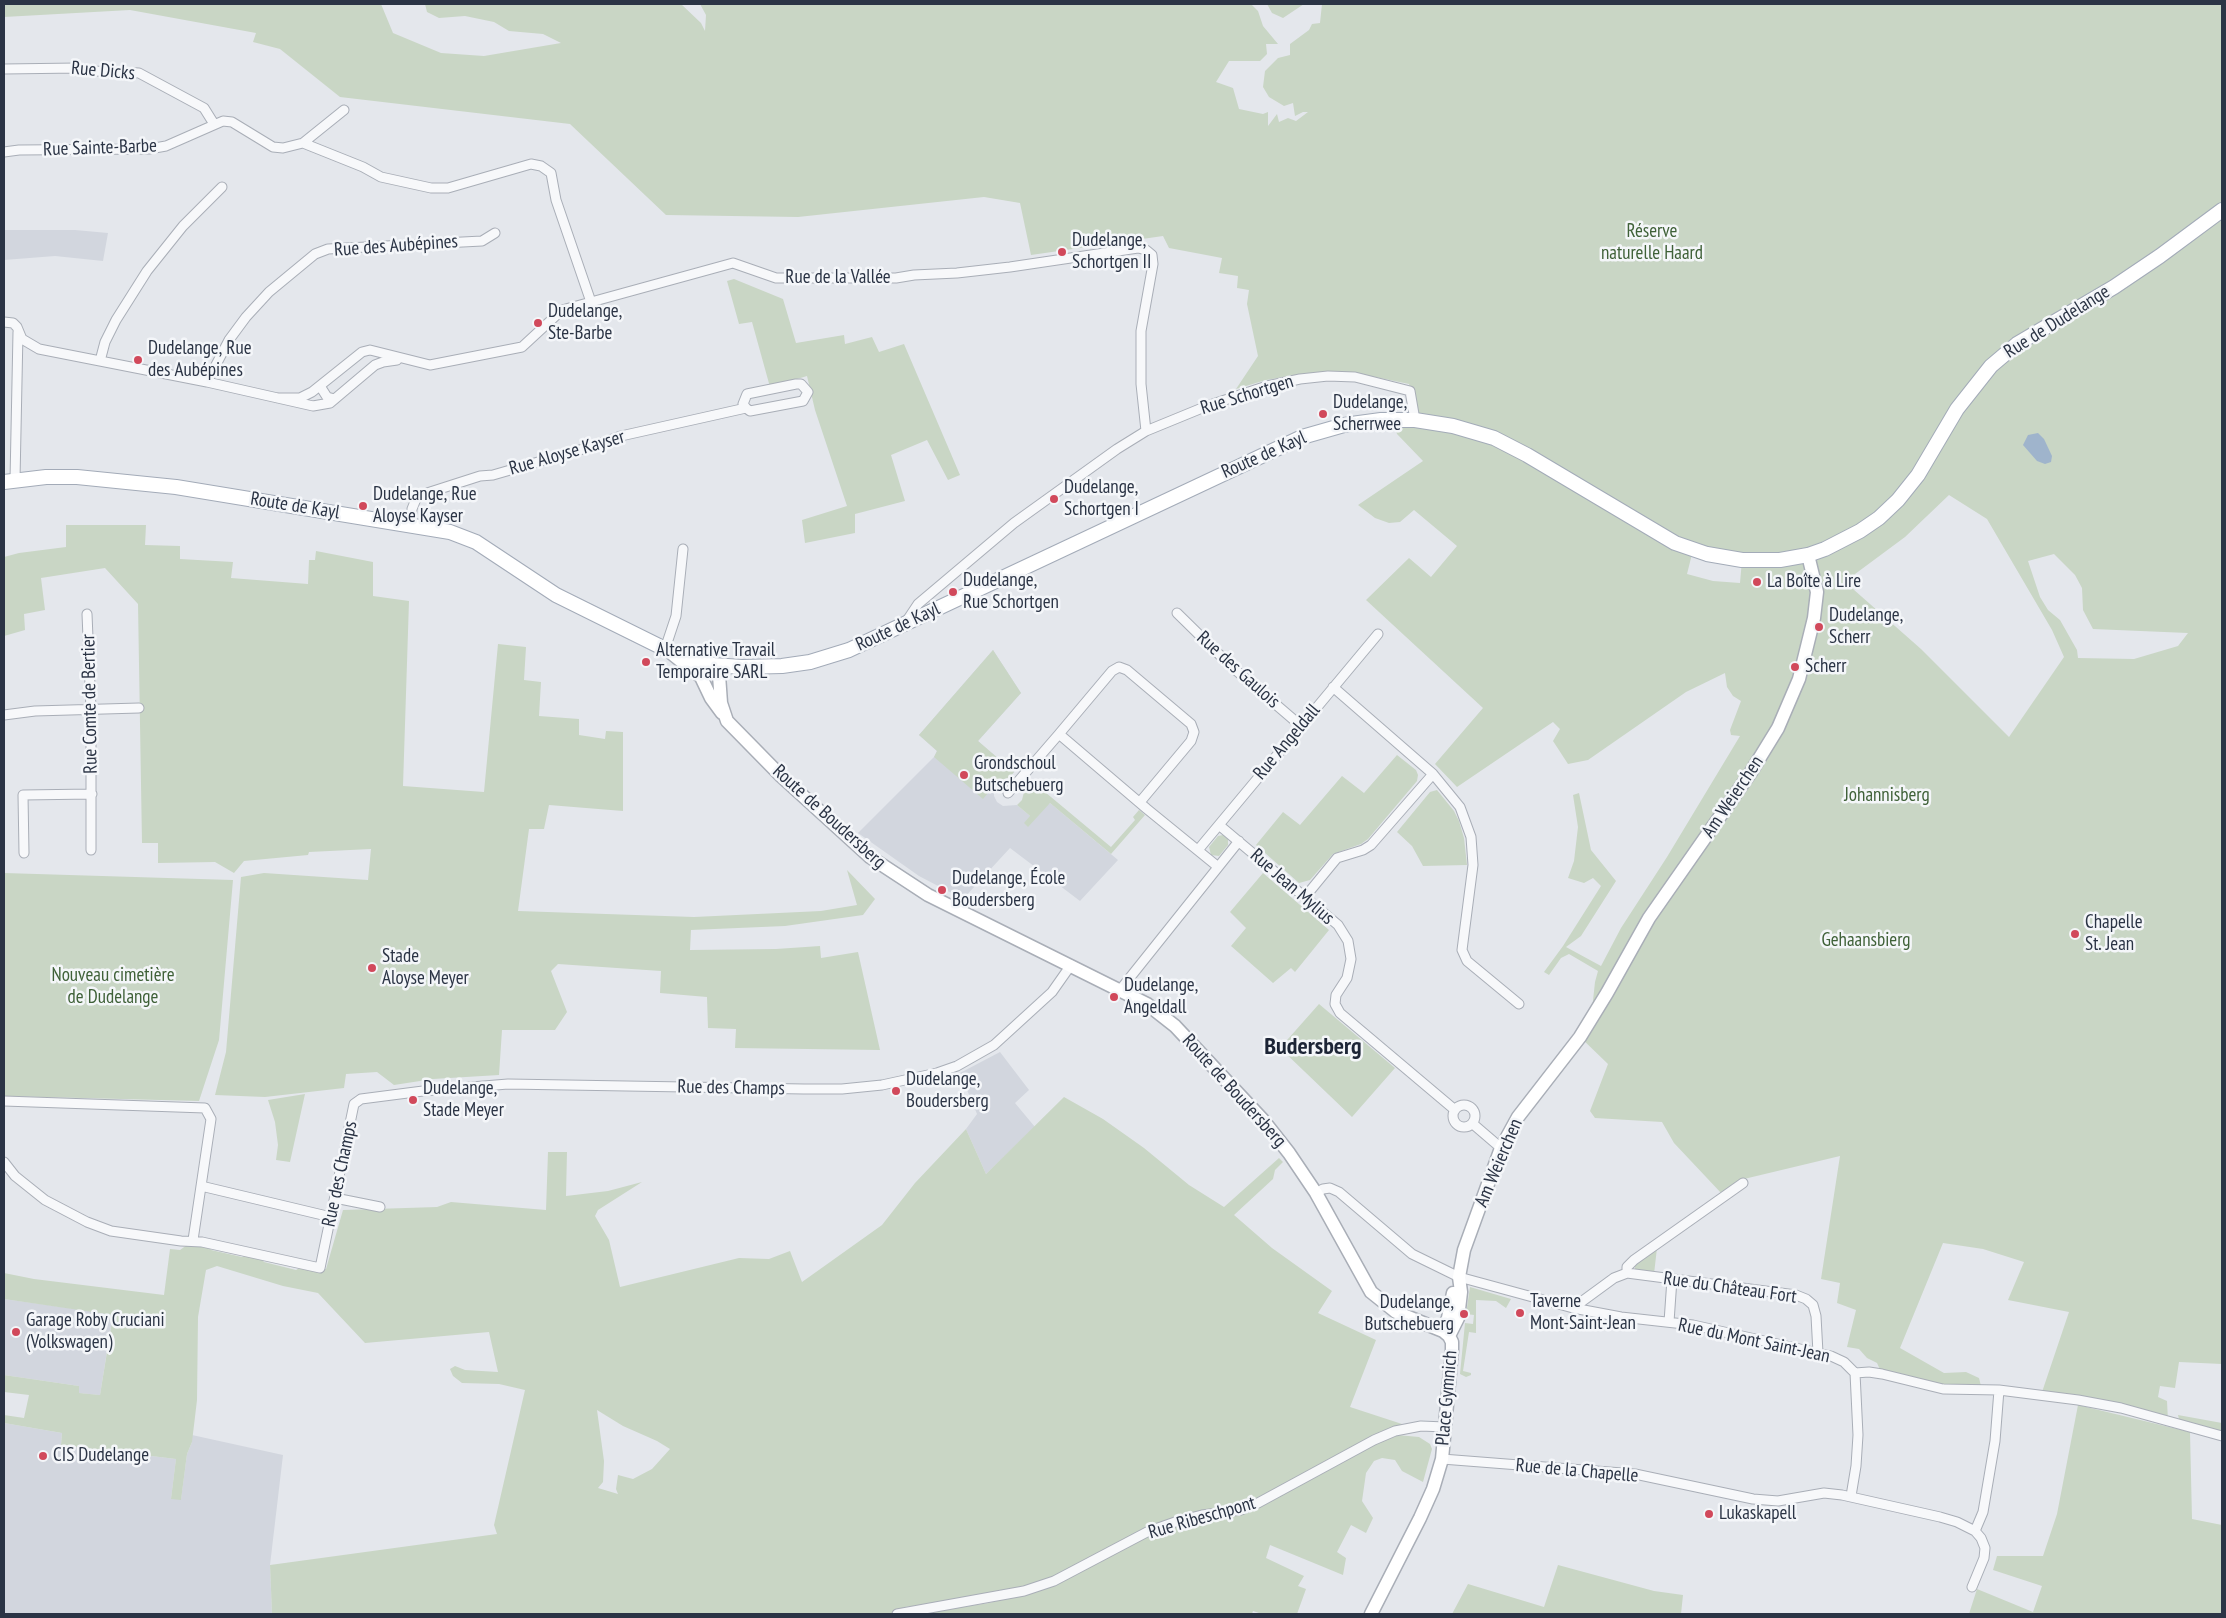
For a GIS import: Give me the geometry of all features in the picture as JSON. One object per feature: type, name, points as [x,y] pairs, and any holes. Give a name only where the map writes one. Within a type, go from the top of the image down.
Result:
[{"type":"main road","name":"Rue de Dudelange","points":[[1808,555],[1840,542],[1860,531],[1898,500],[1918,475],[1968,393],[1991,366],[2017,344],[2145,266],[2222,210]]},
{"type":"main road","name":"Route de Kayl","points":[[9,481],[77,477],[176,486],[450,532],[476,542],[556,595],[665,649],[713,665],[742,668],[782,666],[810,662],[849,650],[1302,437],[1344,425],[1381,420],[1415,420],[1453,426],[1494,438],[1528,455],[1660,534],[1693,550],[1707,554],[1757,561],[1780,560],[1808,555]]},
{"type":"main road","name":"Am Weierchen","points":[[1459,1277],[1464,1250],[1501,1148],[1518,1117],[1580,1037],[1649,918],[1752,772],[1778,728],[1799,679],[1814,618],[1817,592],[1808,555]]},
{"type":"main road","points":[[665,649],[691,667],[702,679],[711,698],[728,721]]},
{"type":"main road","points":[[702,679],[713,665]]},
{"type":"main road","name":"Route de Boudersberg","points":[[713,665],[719,675],[721,703],[728,721],[781,776],[870,857],[928,894],[1147,1004],[1175,1026],[1275,1135],[1316,1193],[1372,1292],[1396,1312],[1446,1334]]},
{"type":"main road","name":"Place Gymnich","points":[[1371,1614],[1420,1518],[1433,1489],[1442,1459],[1452,1350],[1452,1342],[1446,1334],[1458,1318],[1461,1292],[1459,1277]]},
{"type":"street","name":"Rue Dicks","points":[[4,69],[77,68],[139,73],[204,108],[214,124]]},
{"type":"street","name":"Rue Sainte-Barbe","points":[[4,152],[19,150],[149,149],[166,146],[223,121],[232,122],[273,147],[283,148],[303,143],[344,110]]},
{"type":"street","points":[[303,143],[363,167],[381,177],[431,188],[448,188],[531,164],[541,166],[551,173],[556,200],[591,302]]},
{"type":"street","points":[[100,361],[105,342],[116,320],[147,270],[183,226],[222,187]]},
{"type":"street","name":"Rue des Aubépines","points":[[207,382],[229,340],[246,317],[269,292],[315,254],[328,249],[482,240],[495,233]]},
{"type":"street","name":"Rue de la Vallée","points":[[278,398],[300,398],[320,386],[362,352],[370,350],[430,366],[522,347],[562,310],[733,263],[776,278],[896,278],[1010,267],[1138,248],[1146,250],[1152,255],[1154,264],[1142,331],[1141,384],[1146,431]]},
{"type":"street","name":"Rue de la Vallée","points":[[4,322],[13,323],[27,344],[39,349],[207,382],[313,406],[330,403],[375,366],[383,362],[403,360]]},
{"type":"street","name":"Route de Kayl","points":[[9,481],[18,332]]},
{"type":"street","points":[[370,350],[374,354],[375,366]]},
{"type":"street","name":"Rue Schortgen","points":[[904,624],[918,604],[1014,523],[1117,449],[1146,431],[1207,406],[1267,386],[1328,376],[1355,377],[1410,391],[1415,420]]},
{"type":"street","name":"Rue Aloyse Kayser","points":[[411,524],[412,509],[416,499],[424,494],[480,476],[493,475],[590,447],[620,436],[746,408],[756,410],[803,401],[808,392],[801,384],[796,384],[752,393],[744,398],[746,408]]},
{"type":"street","points":[[320,386],[327,397],[335,399]]},
{"type":"street","points":[[665,649],[676,616],[683,549]]},
{"type":"street","name":"Rue des Gaulois","points":[[1176,613],[1300,726]]},
{"type":"street","name":"Rue Comte de Bertier","points":[[87,614],[91,709],[91,850]]},
{"type":"street","name":"Rue Angeldall","points":[[1198,850],[1378,634]]},
{"type":"street","points":[[1008,793],[1112,671],[1120,667],[1128,670],[1191,724],[1194,732],[1192,741],[1140,802]]},
{"type":"street","points":[[1333,687],[1433,774],[1460,807],[1471,837],[1473,865],[1462,950],[1467,961],[1519,1004]]},
{"type":"street","points":[[4,715],[139,708]]},
{"type":"street","points":[[1059,734],[1217,866]]},
{"type":"street","points":[[1305,897],[1337,858],[1363,850],[1371,845],[1433,774]]},
{"type":"street","name":"Rue Comte de Bertier","points":[[24,853],[23,795],[92,794]]},
{"type":"street","name":"Rue Jean Mylius","points":[[1219,825],[1338,925],[1348,941],[1351,959],[1347,978],[1336,996],[1334,1004],[1340,1012],[1455,1110]]},
{"type":"street","points":[[1120,990],[1217,866],[1239,841]]},
{"type":"street","name":"Rue des Champs","points":[[193,1240],[320,1268],[354,1104],[361,1099],[423,1091],[508,1084],[804,1089],[842,1089],[882,1085],[913,1079],[950,1068],[994,1045],[1052,992],[1071,965]]},
{"type":"street","points":[[4,1101],[205,1108],[211,1119],[193,1240],[181,1241],[138,1236],[111,1231],[87,1222],[45,1200],[15,1176],[4,1162]]},
{"type":"street","name":"Rue Jean Mylius","points":[[1455,1110],[1464,1105],[1469,1106],[1475,1114],[1473,1124]]},
{"type":"street","name":"Rue Jean Mylius","points":[[1455,1110],[1454,1121],[1457,1125],[1462,1128],[1473,1124]]},
{"type":"street","name":"Rue Jean Mylius","points":[[1473,1124],[1501,1148]]},
{"type":"street","name":"Rue du Château Fort","points":[[1627,1273],[1627,1267],[1634,1260],[1743,1183]]},
{"type":"street","points":[[201,1186],[331,1217]]},
{"type":"street","name":"Rue du Mont Saint-Jean","points":[[1316,1193],[1330,1188],[1339,1192],[1389,1237],[1412,1254],[1441,1270],[1459,1277],[1573,1308],[1621,1317],[1693,1325],[1818,1353],[1844,1362],[1855,1373]]},
{"type":"street","points":[[335,1198],[380,1207]]},
{"type":"street","name":"Rue du Château Fort","points":[[1573,1308],[1614,1278],[1627,1273],[1796,1295],[1806,1299],[1813,1306],[1816,1316],[1818,1353]]},
{"type":"street","points":[[1669,1322],[1672,1279]]},
{"type":"street","points":[[1851,1496],[1856,1466],[1858,1435],[1855,1373],[1869,1372],[1882,1374],[1943,1389],[1999,1390],[2078,1400],[2121,1408],[2222,1436]]},
{"type":"street","points":[[1972,1586],[1984,1558],[1985,1548],[1981,1538],[1974,1530],[1982,1512],[1995,1441],[1999,1390]]},
{"type":"street","name":"Rue Ribeschpont","points":[[897,1614],[1024,1591],[1054,1580],[1155,1529],[1178,1521],[1241,1510],[1258,1503],[1374,1440],[1395,1431],[1421,1426],[1445,1427]]},
{"type":"street","name":"Rue de la Chapelle","points":[[1442,1459],[1635,1474],[1753,1499],[1778,1501],[1824,1493],[1851,1496],[1957,1522],[1974,1530]]},
{"type":"shaded area","points":[[4,230],[75,230],[108,233],[103,261],[55,256],[4,260]]},
{"type":"shaded area","name":"Grondschoul Butschebuerg","points":[[993,650],[1021,693],[978,741],[1014,772],[1010,777],[1003,778],[997,782],[994,796],[997,802],[1003,806],[1017,805],[1030,816],[1050,803],[1118,860],[1080,901],[1010,848],[963,899],[919,876],[858,833],[934,757],[937,751],[919,735]]},
{"type":"shaded area","points":[[1000,1052],[1029,1090],[1015,1103],[1035,1127],[986,1174],[966,1129],[977,1114],[960,1073]]},
{"type":"shaded area","points":[[4,1299],[113,1314],[100,1395],[79,1393],[79,1386],[4,1375]]},
{"type":"shaded area","points":[[4,1423],[62,1433],[61,1445],[176,1459],[171,1499],[181,1499],[187,1454],[192,1442],[192,1435],[283,1455],[270,1565],[272,1614],[4,1614]]},
{"type":"green space","points":[[4,4],[381,4],[393,33],[441,53],[484,56],[561,43],[543,34],[509,31],[494,22],[465,16],[439,18],[427,12],[425,4],[681,4],[701,23],[705,31],[706,15],[700,4],[1251,4],[1258,11],[1263,26],[1278,44],[1266,44],[1267,54],[1260,61],[1229,61],[1216,82],[1233,88],[1239,109],[1263,114],[1268,112],[1268,126],[1277,114],[1279,122],[1288,118],[1296,121],[1308,112],[1295,116],[1293,103],[1284,106],[1269,97],[1263,87],[1265,71],[1278,58],[1290,55],[1290,44],[1309,30],[1312,24],[1320,23],[1322,4],[2222,4],[2222,1364],[2179,1362],[2175,1388],[2160,1386],[2158,1397],[2167,1401],[2168,1421],[2041,1395],[2069,1312],[2008,1300],[2024,1262],[1983,1249],[1943,1243],[1900,1348],[1944,1373],[1966,1372],[1979,1378],[1982,1390],[1915,1384],[1882,1374],[1877,1363],[1867,1358],[1859,1349],[1847,1347],[1856,1310],[1837,1303],[1840,1283],[1821,1279],[1840,1156],[1744,1179],[1722,1194],[1674,1143],[1662,1122],[1595,1118],[1590,1111],[1608,1064],[1580,1037],[1591,1019],[1598,971],[1569,954],[1561,958],[1549,975],[1544,972],[1601,886],[1593,878],[1584,883],[1568,878],[1574,861],[1578,827],[1573,795],[1579,793],[1591,850],[1616,881],[1581,936],[1566,947],[1601,966],[1621,928],[1667,857],[1740,736],[1731,735],[1730,730],[1741,701],[1733,696],[1727,687],[1725,673],[1686,692],[1588,760],[1568,764],[1553,741],[1560,729],[1553,722],[1457,787],[1435,764],[1483,708],[1366,600],[1409,558],[1431,577],[1457,546],[1414,510],[1400,522],[1389,523],[1375,518],[1358,505],[1423,461],[1397,434],[1395,428],[1416,428],[1409,384],[1356,373],[1331,372],[1301,374],[1266,380],[1236,389],[1258,356],[1247,304],[1249,290],[1237,288],[1238,276],[1219,273],[1222,258],[1169,248],[1163,236],[1031,255],[1020,203],[984,197],[798,217],[666,215],[570,124],[340,97],[280,49],[253,42],[256,33],[130,10],[4,17]],"holes":[[[1949,495],[1987,519],[2052,630],[2064,657],[2009,737],[1921,649],[1853,589],[1851,577],[1905,537]],[[1693,550],[1742,560],[1740,583],[1713,581],[1687,574]],[[2054,554],[2075,575],[2082,588],[2083,610],[2093,629],[2188,633],[2178,646],[2134,659],[2078,658],[2077,650],[2060,620],[2048,610],[2040,597],[2028,561]]]},
{"type":"green space","points":[[1267,4],[1304,4],[1283,18],[1272,13]]},
{"type":"green space","points":[[734,279],[783,299],[796,343],[844,335],[845,344],[872,337],[879,352],[904,344],[960,475],[948,480],[927,440],[891,455],[905,501],[855,514],[855,533],[805,543],[802,520],[847,506],[815,410],[807,376],[770,387],[752,322],[739,324],[727,281]]},
{"type":"green space","points":[[66,525],[146,525],[145,545],[180,546],[180,559],[233,562],[231,578],[308,584],[309,560],[315,560],[316,551],[373,562],[373,596],[409,601],[403,786],[484,792],[498,644],[526,647],[524,680],[541,682],[539,716],[579,719],[579,735],[605,739],[606,731],[623,732],[623,811],[549,805],[544,829],[529,829],[518,911],[694,917],[821,911],[857,905],[847,870],[875,899],[863,915],[785,926],[691,930],[690,950],[776,949],[820,946],[821,958],[858,952],[880,1050],[735,1048],[736,1029],[708,1028],[707,997],[660,993],[661,971],[558,964],[551,971],[567,1012],[555,1030],[502,1030],[499,1075],[433,1079],[394,1085],[377,1072],[346,1074],[344,1088],[265,1097],[215,1095],[226,1052],[241,877],[264,873],[368,880],[371,849],[309,852],[308,855],[244,861],[234,873],[215,862],[158,863],[158,843],[142,843],[138,604],[105,568],[41,578],[45,610],[24,614],[25,630],[4,636],[4,557],[19,553],[66,547]]},
{"type":"green space","points":[[993,650],[1021,693],[978,741],[1014,772],[1010,777],[997,782],[983,799],[934,757],[937,751],[919,735]]},
{"type":"green space","points":[[1397,755],[1416,770],[1418,775],[1417,781],[1368,839],[1361,844],[1333,854],[1310,880],[1299,883],[1256,845],[1283,812],[1300,825],[1342,776],[1364,793]]},
{"type":"green space","points":[[1027,777],[1111,847],[1135,820],[1133,817],[1139,810],[1145,815],[1111,854],[1050,803],[1028,827],[1024,823],[1030,816],[1017,805],[1022,800],[1024,792],[1023,782]]},
{"type":"green space","points":[[1437,790],[1454,811],[1459,821],[1464,838],[1467,865],[1423,866],[1412,846],[1397,832],[1430,792]]},
{"type":"green space","points":[[1223,835],[1228,839],[1228,845],[1219,856],[1211,855],[1209,847],[1218,836]]},
{"type":"green space","name":"Nouveau cimetière de Dudelange","points":[[4,873],[233,880],[219,1040],[199,1101],[4,1096]]},
{"type":"green space","points":[[1263,873],[1329,930],[1295,972],[1291,968],[1273,983],[1231,946],[1246,928],[1230,912]]},
{"type":"green space","points":[[1319,1004],[1395,1068],[1352,1117],[1280,1048]]},
{"type":"green space","points":[[305,1094],[290,1162],[276,1160],[278,1145],[275,1122],[268,1100]]},
{"type":"green space","points":[[1064,1097],[1103,1119],[1144,1148],[1189,1185],[1224,1207],[1279,1158],[1283,1162],[1275,1170],[1273,1179],[1234,1215],[1272,1248],[1332,1291],[1318,1313],[1376,1340],[1350,1407],[1402,1424],[1373,1437],[1379,1442],[1397,1435],[1419,1437],[1430,1444],[1432,1449],[1423,1482],[1402,1471],[1395,1460],[1382,1458],[1374,1461],[1366,1473],[1362,1501],[1373,1518],[1366,1533],[1351,1525],[1337,1552],[1346,1558],[1343,1575],[1270,1545],[1266,1558],[1304,1576],[1298,1586],[1306,1589],[1297,1614],[1262,1614],[1253,1611],[1252,1614],[916,1614],[989,1603],[1031,1592],[1066,1572],[1024,1589],[986,1597],[905,1607],[889,1614],[272,1614],[270,1565],[497,1534],[494,1525],[525,1390],[499,1384],[462,1383],[453,1376],[450,1369],[455,1366],[465,1370],[498,1372],[489,1332],[365,1343],[318,1293],[283,1286],[217,1266],[206,1270],[198,1317],[197,1400],[192,1442],[187,1454],[181,1500],[171,1499],[176,1459],[61,1445],[62,1433],[4,1423],[4,1415],[24,1418],[29,1395],[4,1392],[4,1375],[79,1386],[79,1393],[100,1395],[113,1315],[4,1299],[4,1273],[34,1279],[164,1295],[170,1249],[180,1250],[187,1245],[208,1246],[211,1250],[242,1257],[246,1255],[262,1259],[264,1262],[296,1270],[305,1265],[326,1269],[343,1210],[437,1207],[451,1202],[546,1210],[548,1152],[567,1152],[566,1196],[608,1191],[642,1182],[598,1210],[595,1216],[609,1240],[620,1287],[739,1258],[769,1259],[790,1251],[802,1282],[882,1225],[915,1183],[966,1129],[986,1174]],"holes":[[[597,1410],[623,1426],[670,1449],[652,1469],[633,1479],[618,1475],[616,1489],[618,1494],[598,1488],[603,1482],[604,1461]]]},
{"type":"green space","points":[[1657,1248],[1654,1274],[1635,1270],[1635,1265]]},
{"type":"green space","points":[[1470,1287],[1511,1299],[1506,1308],[1496,1301],[1476,1300],[1476,1333],[1469,1332],[1463,1371],[1471,1373],[1471,1375],[1466,1377],[1460,1374],[1465,1323],[1473,1324],[1474,1315],[1466,1314]]},
{"type":"green space","points":[[2078,1405],[2190,1432],[2192,1519],[2222,1525],[2222,1614],[1969,1614],[1977,1589],[2033,1612],[2042,1586],[1993,1570],[1997,1556],[2043,1556],[2057,1514]]},
{"type":"green space","points":[[2178,1415],[2222,1423],[2222,1433],[2180,1423]]},
{"type":"green space","points":[[1558,1565],[1654,1591],[1683,1595],[1681,1614],[1452,1614],[1468,1584],[1544,1607]]},
{"type":"water","points":[[2038,433],[2044,439],[2052,456],[2051,462],[2045,464],[2037,461],[2023,445],[2028,435]]},
{"type":"place","name":"Dudelange, Schortgen II","points":[[1062,252]]},
{"type":"place","name":"Dudelange, Ste-Barbe","points":[[538,323]]},
{"type":"place","name":"Dudelange, Rue des Aubépines","points":[[138,360]]},
{"type":"place","name":"Dudelange, Scherrwee","points":[[1323,414]]},
{"type":"place","name":"Dudelange, Schortgen I","points":[[1054,499]]},
{"type":"place","name":"Dudelange, Rue Aloyse Kayser","points":[[363,506]]},
{"type":"place","name":"La Boîte à Lire","points":[[1757,582]]},
{"type":"place","name":"Dudelange, Rue Schortgen","points":[[953,592]]},
{"type":"place","name":"Dudelange, Scherr","points":[[1819,627]]},
{"type":"place","name":"Alternative Travail Temporaire SARL","points":[[646,662]]},
{"type":"place","name":"Scherr","points":[[1795,667]]},
{"type":"place","name":"Grondschoul Butschebuerg","points":[[964,775]]},
{"type":"place","name":"Dudelange, École Boudersberg","points":[[942,890]]},
{"type":"place","name":"Chapelle St. Jean","points":[[2075,934]]},
{"type":"place","name":"Stade Aloyse Meyer","points":[[372,968]]},
{"type":"place","name":"Dudelange, Angeldall","points":[[1114,997]]},
{"type":"place","name":"Dudelange, Boudersberg","points":[[896,1091]]},
{"type":"place","name":"Dudelange, Stade Meyer","points":[[413,1100]]},
{"type":"place","name":"Taverne Mont-Saint-Jean","points":[[1520,1313]]},
{"type":"place","name":"Dudelange, Butschebuerg","points":[[1464,1314]]},
{"type":"place","name":"Garage Roby Cruciani (Volkswagen)","points":[[16,1332]]},
{"type":"place","name":"CIS Dudelange","points":[[43,1456]]},
{"type":"place","name":"Lukaskapell","points":[[1709,1514]]},
{"type":"district","name":"Budersberg","points":[[1313,1047]]},
{"type":"park label","name":"Réserve naturelle Haard","points":[[1652,243]]},
{"type":"park label","name":"Johannisberg","points":[[1887,796]]},
{"type":"park label","name":"Gehaansbierg","points":[[1866,941]]}]
